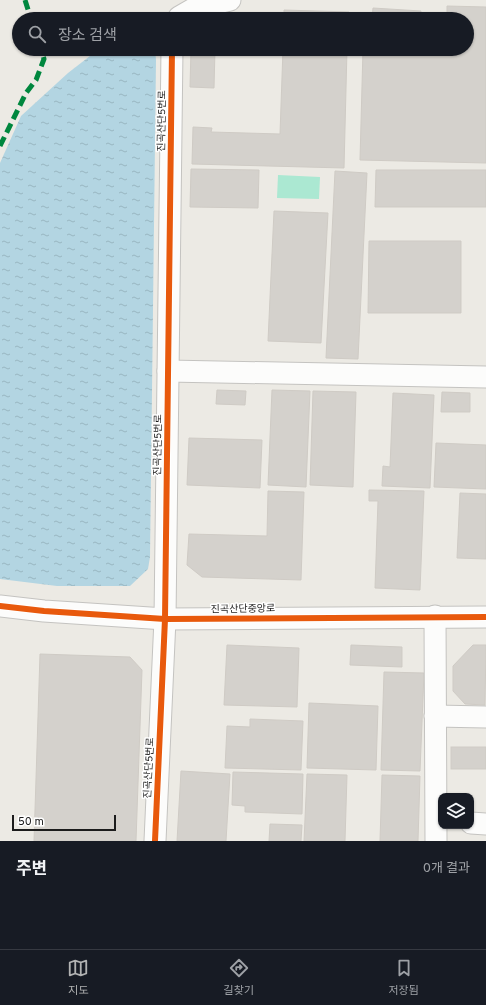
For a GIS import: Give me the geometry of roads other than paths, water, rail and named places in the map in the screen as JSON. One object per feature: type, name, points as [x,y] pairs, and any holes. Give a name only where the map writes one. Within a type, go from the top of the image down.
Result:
[{"type":"street","points":[[188,12],[193,9],[230,0]]},
{"type":"street","name":"진곡산단5번로","points":[[155,841],[166,619],[172,56]]},
{"type":"street","points":[[168,371],[486,377]]},
{"type":"street","name":"진곡산단중앙로","points":[[0,606],[44,611],[166,619],[435,616],[486,617]]},
{"type":"street","points":[[435,616],[435,716],[438,829]]},
{"type":"street","points":[[435,716],[486,717]]},
{"type":"street","points":[[474,823],[486,824]]},
{"type":"water","points":[[90,56],[156,56],[150,557],[148,569],[130,586],[57,586],[0,579],[0,163],[21,116],[68,73]]}]
